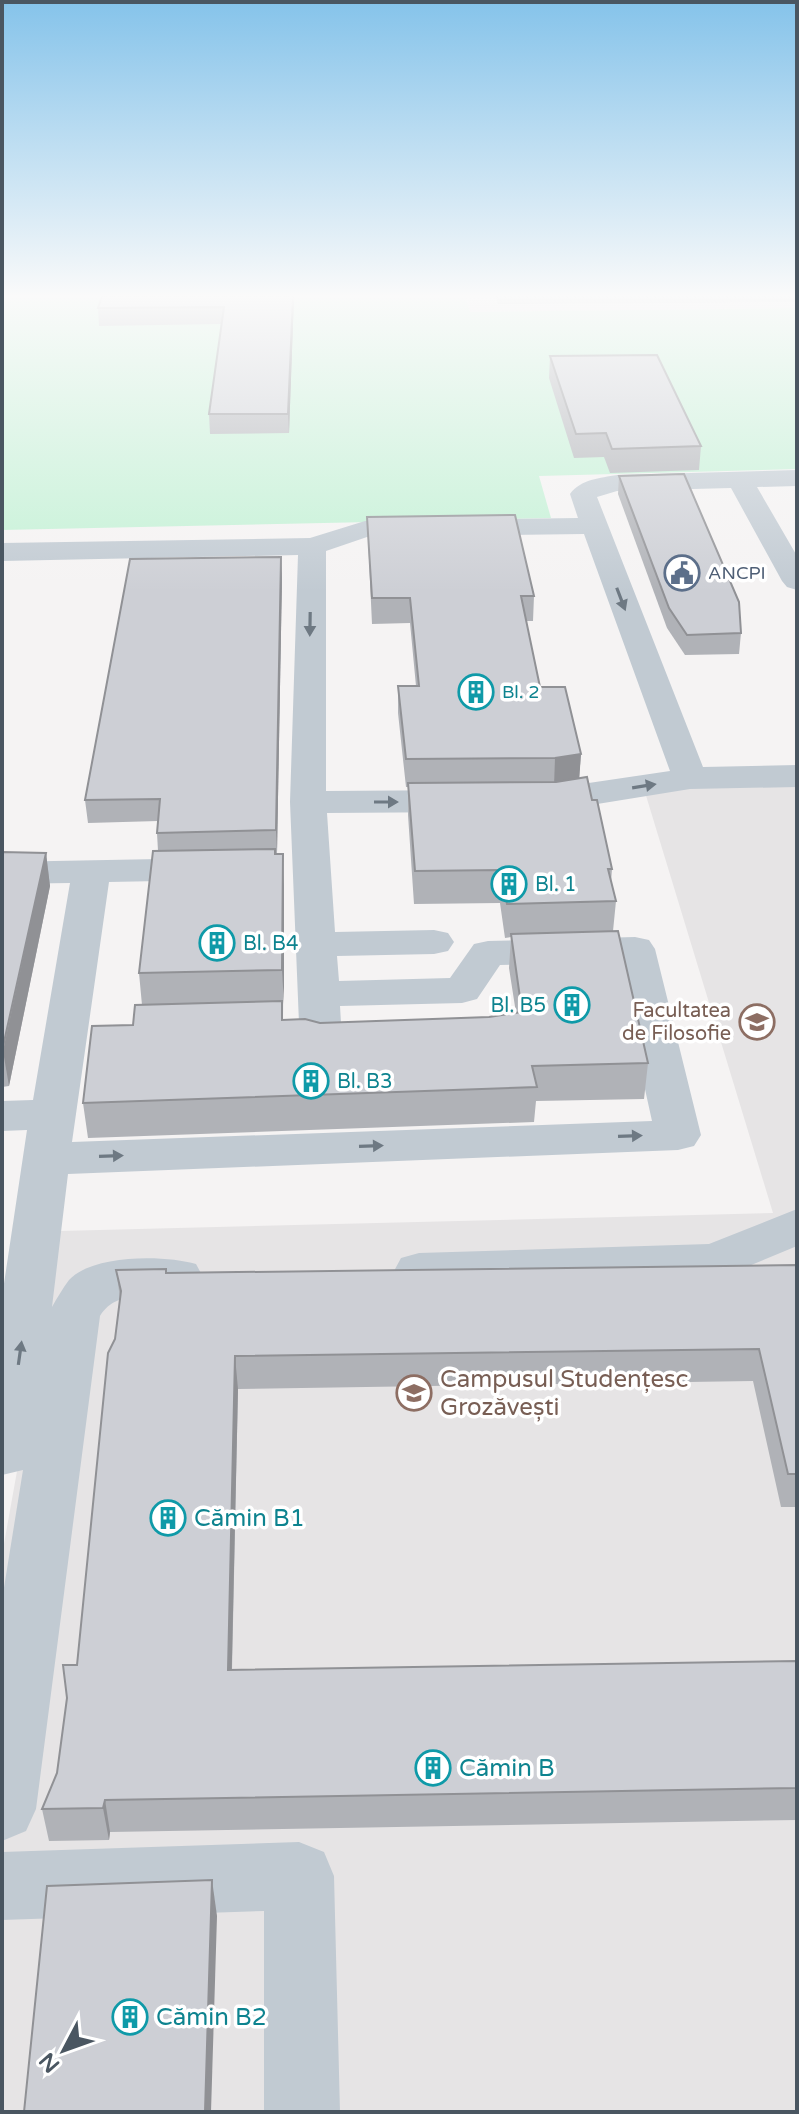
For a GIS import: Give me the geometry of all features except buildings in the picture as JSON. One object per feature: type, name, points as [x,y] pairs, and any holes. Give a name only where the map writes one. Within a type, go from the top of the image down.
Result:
[{"type":"lane","points":[[690,778],[583,494],[595,487],[617,483],[797,478]]},
{"type":"lane","points":[[740,480],[797,581]]},
{"type":"lane","points":[[2,552],[312,546],[365,529],[593,526]]},
{"type":"lane","points":[[312,546],[308,802],[280,867],[315,944],[330,1018]]},
{"type":"lane","points":[[308,802],[554,800],[690,778],[797,776]]},
{"type":"lane","points":[[2,873],[280,867]]},
{"type":"lane","points":[[2,1453],[7,1453],[46,1159],[91,871]]},
{"type":"lane","points":[[315,944],[434,942]]},
{"type":"lane","points":[[46,1159],[678,1135],[635,949],[488,953],[462,990],[330,1018],[275,1020]]},
{"type":"lane","points":[[2,1116],[54,1114]]},
{"type":"lane","points":[[381,1272],[715,1262],[797,1226]]},
{"type":"lane","points":[[2,1809],[74,1314],[89,1291],[111,1279],[222,1276]]},
{"type":"lane","points":[[2,1886],[299,1876],[302,2112]]},
{"type":"shaded area","name":"Campusul Studențesc Grozăvești","points":[[797,786],[797,2112],[2,2112],[2,1555],[60,1231],[773,1213],[644,789]]},
{"type":"green space","points":[[2,395],[797,395],[797,469],[539,476],[551,518],[2,530]]},
{"type":"place","name":"ANCPI","points":[[682,573]]},
{"type":"place","name":"Bl. 2","points":[[476,692]]},
{"type":"place","name":"Bl. 1","points":[[509,884]]},
{"type":"place","name":"Bl. B4","points":[[217,943]]},
{"type":"place","name":"Bl. B5","points":[[572,1005]]},
{"type":"place","name":"Facultatea de Filosofie","points":[[757,1022]]},
{"type":"place","name":"Bl. B3","points":[[311,1081]]},
{"type":"place","name":"Campusul Studențesc Grozăvești","points":[[414,1393]]},
{"type":"place","name":"Cămin B1","points":[[168,1518]]},
{"type":"place","name":"Cămin B","points":[[433,1768]]},
{"type":"place","name":"Cămin B2","points":[[130,2017]]}]
